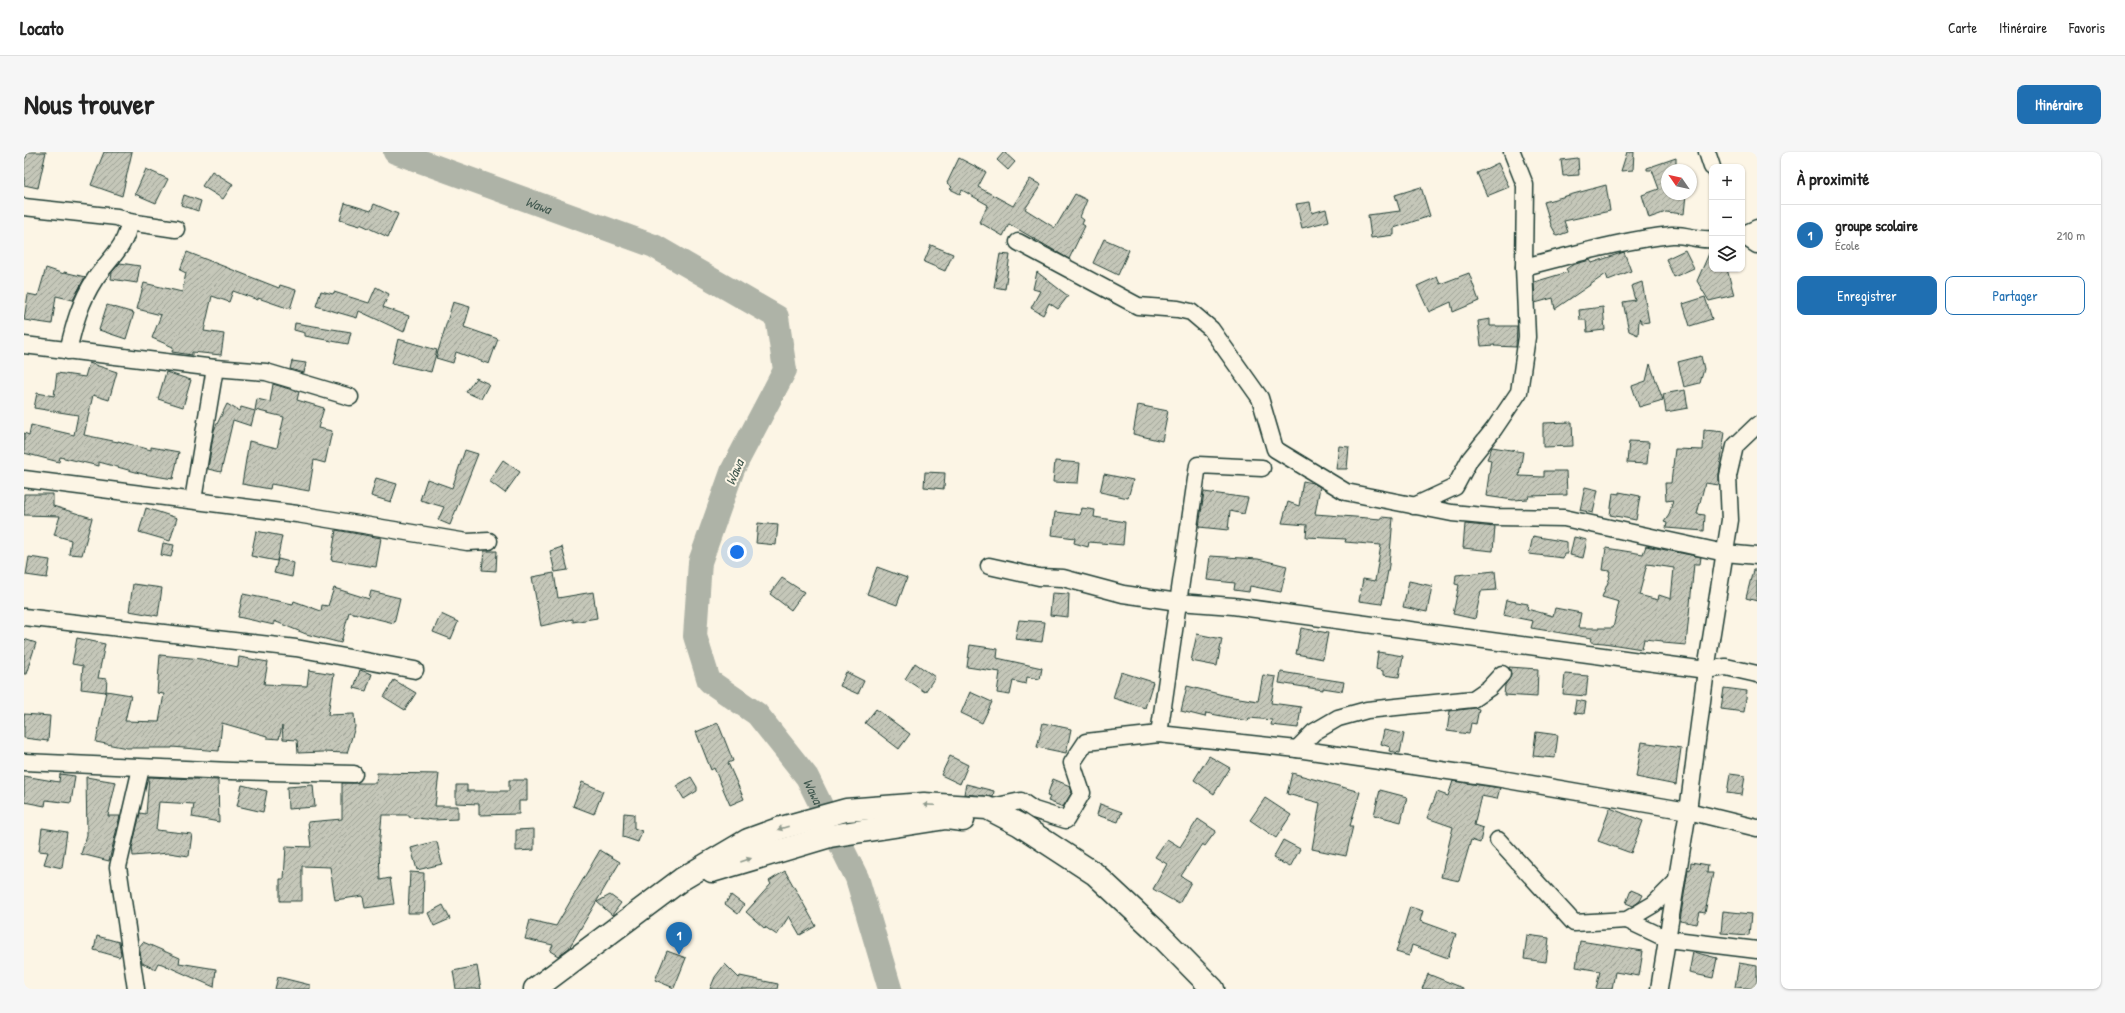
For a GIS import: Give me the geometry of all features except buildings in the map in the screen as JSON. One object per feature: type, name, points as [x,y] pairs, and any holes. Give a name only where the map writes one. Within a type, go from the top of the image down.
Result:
[{"type":"main road","points":[[825,826],[846,810],[924,804],[986,808],[1020,825],[1095,874],[1155,930],[1213,989]]},
{"type":"main road","points":[[535,989],[682,879],[748,840],[825,826],[854,831],[946,818],[1020,825]]},
{"type":"street","points":[[1414,506],[1455,486],[1470,459],[1494,429],[1519,392],[1527,337],[1524,267],[1525,185],[1512,152]]},
{"type":"street","points":[[1707,152],[1711,164]]},
{"type":"street","points":[[24,207],[117,217],[129,222],[176,229]]},
{"type":"street","points":[[68,351],[75,318],[95,280],[122,244],[128,233],[129,222]]},
{"type":"street","points":[[1745,234],[1757,228]]},
{"type":"street","points":[[1524,267],[1628,241],[1674,235],[1709,239]]},
{"type":"street","points":[[1744,236],[1757,245]]},
{"type":"street","points":[[1018,242],[1138,306],[1178,309],[1191,312],[1211,329],[1260,398],[1275,449],[1346,492],[1452,514],[1494,517],[1564,518],[1725,553],[1757,556]]},
{"type":"street","points":[[24,345],[215,368],[266,372],[350,397]]},
{"type":"street","points":[[193,500],[215,368]]},
{"type":"street","points":[[1659,989],[1688,811],[1706,670],[1730,520],[1728,476],[1735,446],[1757,425]]},
{"type":"street","points":[[1159,734],[1198,465],[1262,468]]},
{"type":"street","points":[[24,479],[297,514],[467,542],[489,541]]},
{"type":"street","points":[[988,566],[1039,577],[1063,578],[1123,594],[1178,602],[1241,607],[1706,670],[1726,667],[1757,674]]},
{"type":"street","points":[[24,617],[296,648],[415,670]]},
{"type":"street","points":[[1297,749],[1314,732],[1338,718],[1367,710],[1473,698],[1489,688],[1502,674]]},
{"type":"street","points":[[986,808],[1021,801],[1034,810],[1066,820],[1082,793],[1072,763],[1086,742],[1159,734],[1297,749],[1496,778],[1688,811],[1757,828]]},
{"type":"street","points":[[24,762],[141,768],[354,774]]},
{"type":"street","points":[[136,989],[118,867],[141,768]]},
{"type":"street","points":[[1498,840],[1574,923],[1628,920],[1654,904],[1676,882]]},
{"type":"street","points":[[1628,920],[1667,939],[1757,950]]},
{"type":"waterway","name":"Wawa","points":[[395,152],[654,246],[777,317],[785,370],[733,469],[700,562],[695,636],[709,681],[757,714],[807,777],[857,878],[890,989]]},
{"type":"place","name":"groupe scolaire","points":[[679,955]]}]
